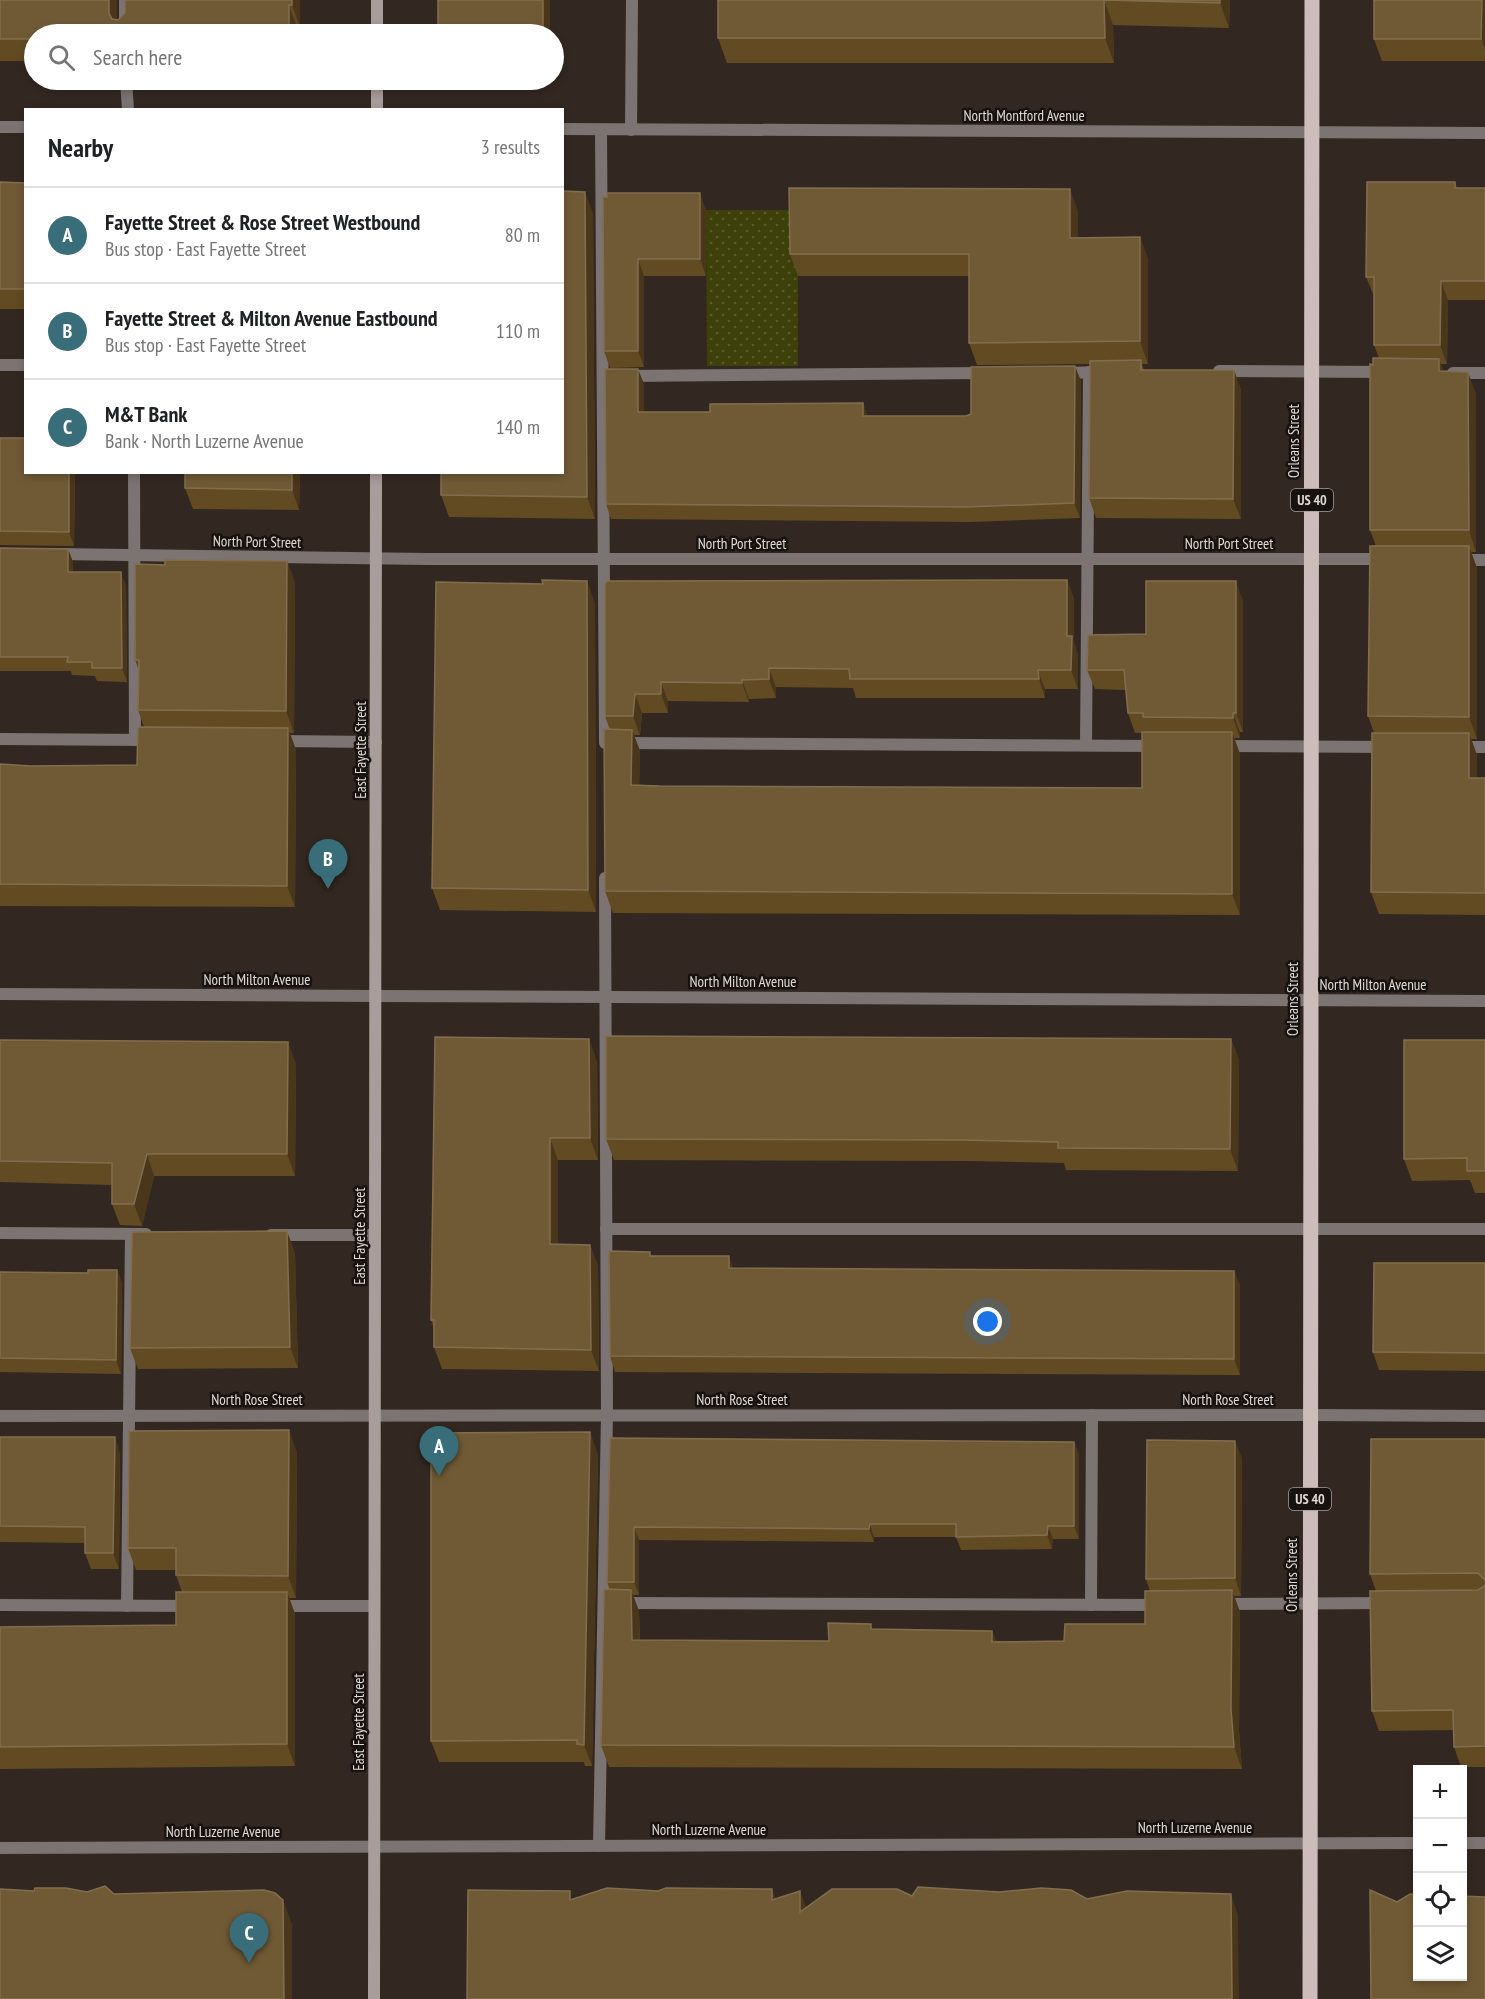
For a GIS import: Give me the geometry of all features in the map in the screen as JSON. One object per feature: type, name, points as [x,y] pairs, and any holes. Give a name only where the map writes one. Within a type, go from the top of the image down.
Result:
[{"type":"main road","points":[[377,0],[377,24]]},
{"type":"main road","name":"Orleans Street","points":[[1310,1999],[1312,0]]},
{"type":"main road","points":[[377,90],[377,108]]},
{"type":"main road","name":"East Fayette Street","points":[[374,1999],[376,474]]},
{"type":"street","points":[[125,0],[125,24]]},
{"type":"street","points":[[631,130],[632,0]]},
{"type":"street","points":[[127,90],[128,108]]},
{"type":"street","points":[[0,127],[24,128]]},
{"type":"street","name":"North Montford Avenue","points":[[564,129],[1485,133]]},
{"type":"street","points":[[601,130],[605,749],[1169,746]]},
{"type":"street","points":[[0,365],[24,365]]},
{"type":"street","points":[[1086,745],[1089,372]]},
{"type":"street","points":[[1053,373],[1124,372]]},
{"type":"street","points":[[1206,372],[1393,372]]},
{"type":"street","points":[[1439,372],[1485,373]]},
{"type":"street","points":[[603,376],[994,373]]},
{"type":"street","points":[[134,474],[135,740]]},
{"type":"street","name":"North Port Street","points":[[45,554],[604,559],[1394,559]]},
{"type":"street","points":[[1451,560],[1485,560]]},
{"type":"street","points":[[0,739],[169,740]]},
{"type":"street","points":[[261,741],[376,742]]},
{"type":"street","points":[[1204,746],[1404,747]]},
{"type":"street","points":[[1450,747],[1485,747]]},
{"type":"street","points":[[599,1846],[607,1415],[605,870]]},
{"type":"street","name":"North Milton Avenue","points":[[0,994],[1485,1000]]},
{"type":"street","points":[[606,1229],[1485,1229]]},
{"type":"street","points":[[0,1233],[154,1234]]},
{"type":"street","points":[[127,1606],[131,1234]]},
{"type":"street","points":[[259,1234],[375,1235]]},
{"type":"street","points":[[1091,1605],[1092,1415]]},
{"type":"street","name":"North Rose Street","points":[[0,1416],[1485,1416]]},
{"type":"street","points":[[603,1603],[1172,1604]]},
{"type":"street","points":[[1206,1604],[1403,1603]]},
{"type":"street","points":[[0,1605],[210,1606]]},
{"type":"street","points":[[268,1606],[374,1606]]},
{"type":"street","name":"North Luzerne Avenue","points":[[0,1848],[1413,1843]]},
{"type":"street","points":[[1467,1843],[1485,1844]]},
{"type":"shaded area","points":[[706,210],[798,210],[798,366],[707,366]]},
{"type":"building","points":[[0,0],[109,0],[109,13],[112,19],[118,20],[125,13],[125,0],[292,0],[292,5],[289,5],[289,24],[24,24],[24,39],[0,39]]},
{"type":"building","points":[[438,0],[543,0],[543,24],[438,24]]},
{"type":"building","points":[[718,0],[1104,0],[1105,38],[718,38]]},
{"type":"building","points":[[1104,0],[1220,0],[1220,3]]},
{"type":"building","points":[[1374,0],[1482,0],[1481,39],[1374,39]]},
{"type":"building","points":[[0,182],[24,183],[24,289],[0,289]]},
{"type":"building","points":[[1367,182],[1455,182],[1455,188],[1485,188],[1485,281],[1441,281],[1440,345],[1374,345],[1374,277],[1366,277]]},
{"type":"building","points":[[789,188],[1070,189],[1070,238],[1140,237],[1140,341],[969,343],[969,254],[790,254]]},
{"type":"building","points":[[564,191],[585,192],[587,497],[441,495],[441,474],[564,474]]},
{"type":"building","points":[[607,193],[700,193],[700,259],[638,259],[638,351],[604,351],[603,197],[607,197]]},
{"type":"building","points":[[1373,358],[1439,359],[1439,371],[1468,372],[1469,530],[1370,530],[1370,364],[1373,365]]},
{"type":"building","points":[[1141,360],[1141,370],[1234,370],[1233,499],[1089,498],[1090,361]]},
{"type":"building","points":[[1075,366],[1074,503],[965,507],[606,504],[605,369],[638,369],[638,412],[710,412],[710,404],[863,403],[863,416],[966,416],[971,414],[971,367]]},
{"type":"building","points":[[0,438],[24,438],[24,474],[69,474],[69,532],[0,531]]},
{"type":"building","points":[[185,474],[292,474],[292,490],[185,488]]},
{"type":"building","points":[[1370,546],[1469,546],[1469,717],[1368,716]]},
{"type":"building","points":[[0,548],[68,549],[68,572],[121,572],[122,668],[92,668],[92,662],[67,662],[68,657],[0,657]]},
{"type":"building","points":[[165,560],[287,561],[286,711],[138,710],[139,660],[135,660],[135,564],[165,565]]},
{"type":"building","points":[[542,580],[587,581],[588,890],[432,888],[436,582],[543,584]]},
{"type":"building","points":[[1067,580],[1067,636],[1072,636],[1071,670],[1038,670],[1039,679],[850,679],[849,669],[769,668],[769,679],[742,680],[742,683],[661,682],[661,694],[635,694],[633,716],[605,716],[605,584],[607,581]]},
{"type":"building","points":[[1146,581],[1236,581],[1236,713],[1233,713],[1233,718],[1143,717],[1143,713],[1128,713],[1124,670],[1087,670],[1088,635],[1146,634]]},
{"type":"building","points":[[138,727],[288,728],[287,886],[0,884],[0,764],[137,765]]},
{"type":"building","points":[[604,729],[632,730],[631,785],[659,786],[1142,788],[1142,732],[1232,732],[1232,894],[605,891]]},
{"type":"building","points":[[1372,733],[1469,733],[1469,778],[1485,778],[1485,893],[1371,892]]},
{"type":"building","points":[[606,1036],[1231,1039],[1230,1149],[1058,1148],[1058,1142],[962,1140],[606,1139]]},
{"type":"building","points":[[435,1037],[589,1039],[590,1138],[550,1138],[550,1244],[590,1245],[591,1350],[434,1347],[434,1320],[431,1320]]},
{"type":"building","points":[[0,1040],[288,1042],[287,1154],[147,1154],[134,1204],[112,1204],[112,1163],[0,1161]]},
{"type":"building","points":[[1404,1040],[1485,1040],[1485,1171],[1467,1171],[1467,1158],[1404,1159]]},
{"type":"building","points":[[287,1231],[290,1347],[130,1348],[132,1232]]},
{"type":"building","points":[[609,1251],[650,1252],[650,1256],[729,1256],[729,1268],[1234,1271],[1234,1359],[610,1356]]},
{"type":"building","points":[[1374,1263],[1485,1263],[1485,1353],[1373,1352]]},
{"type":"building","points":[[88,1270],[117,1270],[116,1360],[0,1358],[0,1272],[88,1273]]},
{"type":"building","points":[[289,1430],[288,1576],[176,1575],[176,1548],[128,1548],[129,1431]]},
{"type":"building","points":[[590,1432],[584,1745],[577,1744],[577,1740],[431,1741],[431,1433]]},
{"type":"building","points":[[0,1437],[115,1437],[113,1553],[85,1553],[85,1527],[0,1526]]},
{"type":"building","points":[[610,1438],[1074,1442],[1074,1526],[1048,1526],[1047,1535],[956,1537],[956,1524],[870,1524],[869,1529],[634,1527],[634,1582],[607,1582]]},
{"type":"building","points":[[1371,1439],[1485,1439],[1485,1580],[1478,1573],[1370,1574]]},
{"type":"building","points":[[1147,1440],[1235,1441],[1235,1578],[1146,1579]]},
{"type":"building","points":[[1485,1584],[1485,1746],[1454,1747],[1453,1710],[1372,1711],[1370,1591],[1478,1590]]},
{"type":"building","points":[[604,1589],[631,1590],[632,1640],[829,1641],[828,1623],[871,1624],[871,1629],[992,1631],[992,1642],[1064,1641],[1065,1624],[1145,1624],[1145,1591],[1232,1590],[1231,1709],[1234,1747],[601,1745]]},
{"type":"building","points":[[176,1592],[287,1592],[287,1744],[0,1747],[0,1627],[176,1625]]},
{"type":"building","points":[[105,1886],[114,1894],[264,1890],[275,1893],[283,1900],[284,1999],[0,1999],[0,1889],[34,1891],[35,1888],[66,1888],[87,1892]]},
{"type":"building","points":[[918,1887],[999,1892],[1041,1888],[1071,1890],[1087,1899],[1127,1891],[1231,1894],[1232,1999],[467,1999],[468,1890],[570,1891],[570,1900],[607,1888],[658,1891],[666,1888],[772,1889],[772,1900],[800,1891],[800,1912],[832,1889],[897,1889],[912,1896]]},
{"type":"building","points":[[1370,1890],[1397,1902],[1413,1894],[1413,1981],[1467,1981],[1467,1896],[1485,1897],[1485,1999],[1371,1999]]},
{"type":"place","name":"Fayette Street & Milton Avenue Eastbound","points":[[328,889]]},
{"type":"place","name":"Fayette Street & Rose Street Westbound","points":[[439,1476]]},
{"type":"place","name":"M&T Bank","points":[[249,1963]]}]
